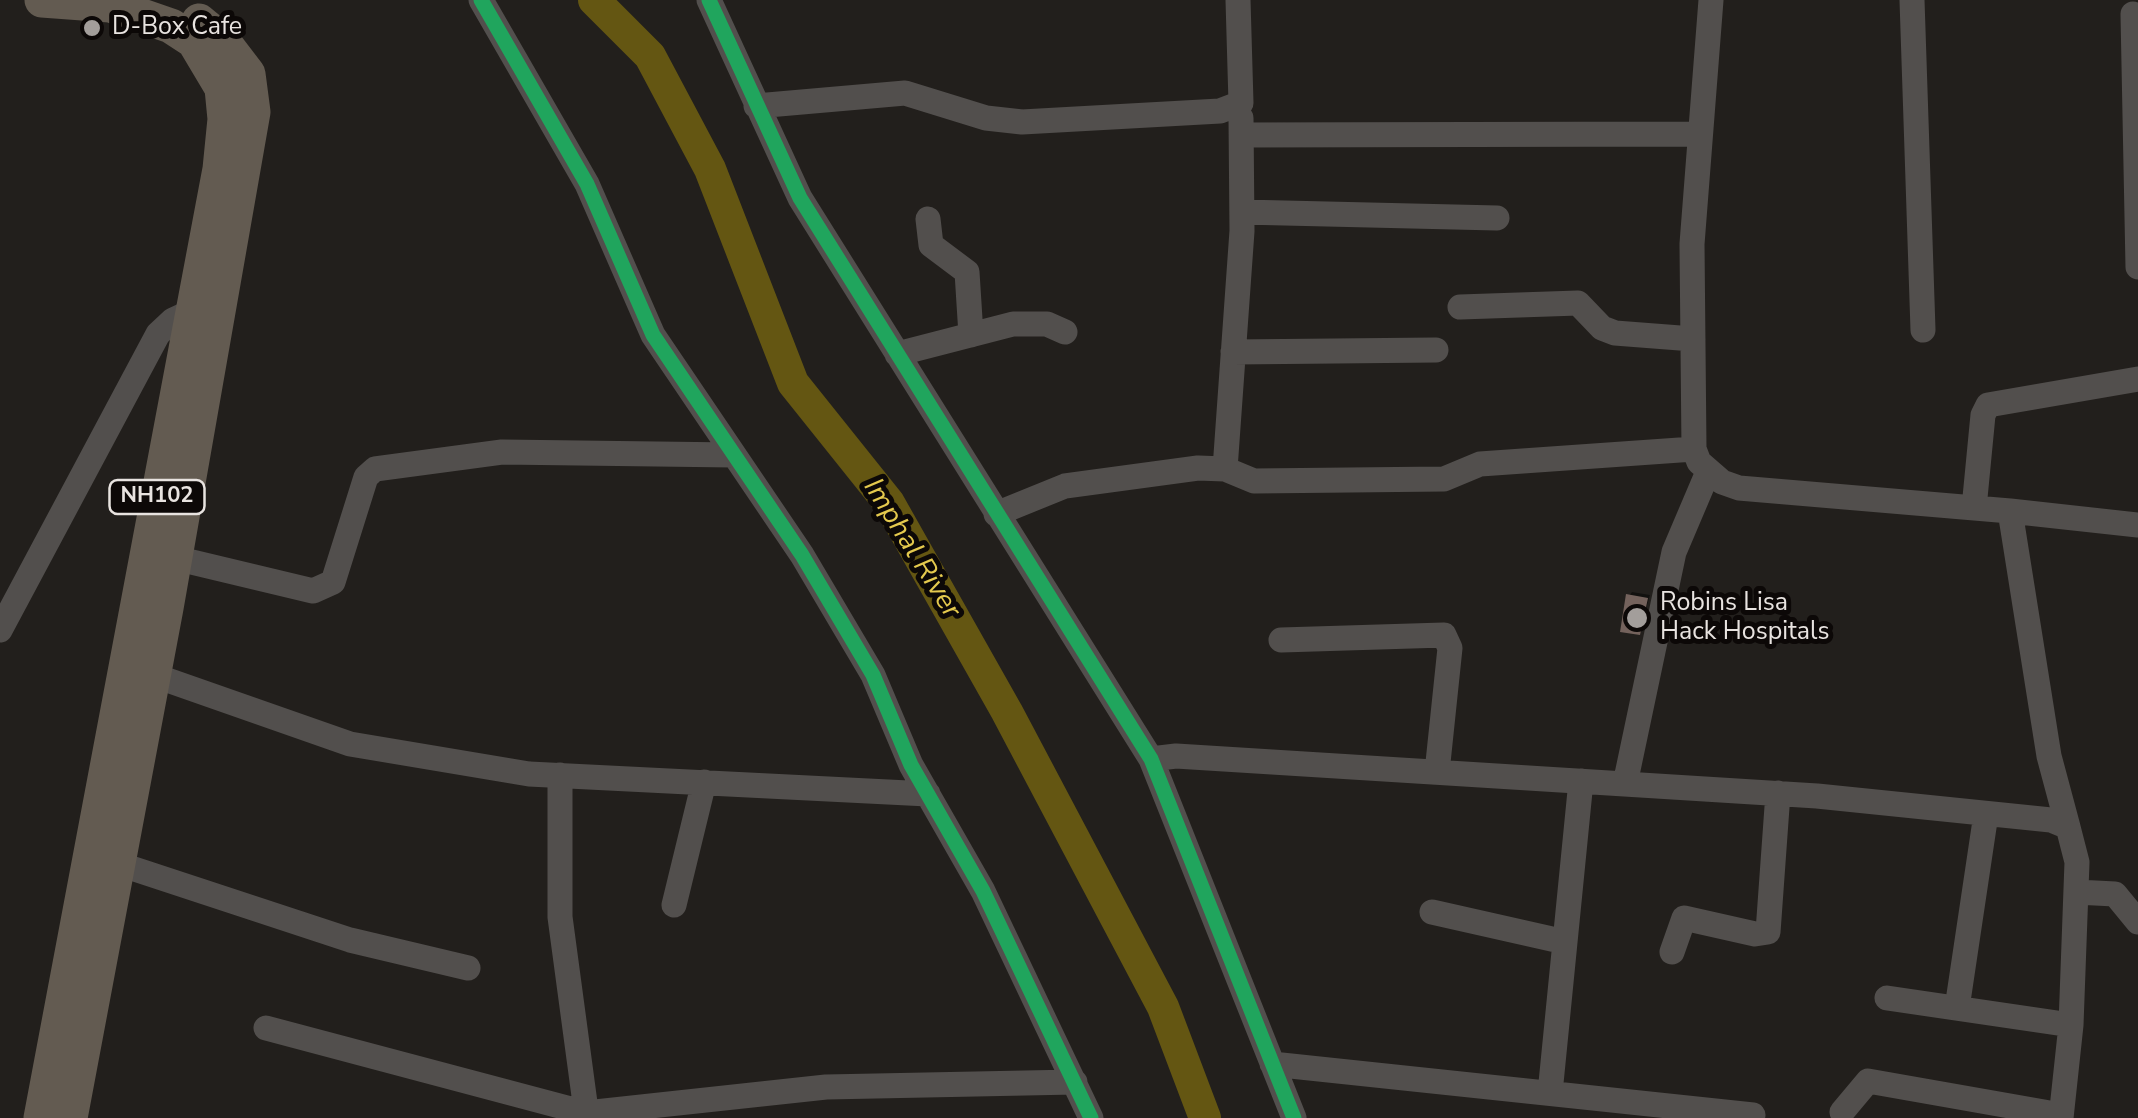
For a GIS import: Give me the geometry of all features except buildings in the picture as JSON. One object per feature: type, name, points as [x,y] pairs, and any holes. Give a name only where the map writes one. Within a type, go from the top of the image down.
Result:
[{"type":"highway","name":"NH102","points":[[42,0],[110,4],[171,26],[194,41],[222,88],[225,119],[174,558],[70,1118]]},
{"type":"highway","name":"NH102","points":[[41,1118],[205,305],[248,144],[253,91],[248,74],[222,40],[167,0]]},
{"type":"street","points":[[481,0],[587,184],[653,335],[802,554],[873,675],[928,794],[983,891],[1091,1118]]},
{"type":"street","points":[[709,0],[800,198],[1150,758],[1294,1118]]},
{"type":"street","points":[[1225,469],[1242,212],[1238,0]]},
{"type":"street","points":[[1711,0],[1698,134],[1693,339],[1694,449],[1708,472],[1722,482],[1754,490],[2138,526]]},
{"type":"street","points":[[1912,0],[1923,330]]},
{"type":"street","points":[[2134,9],[2138,267]]},
{"type":"street","points":[[756,106],[905,93],[986,118],[1022,122],[1220,111],[1241,103]]},
{"type":"street","points":[[1242,135],[1698,134]]},
{"type":"street","points":[[1242,212],[1497,218]]},
{"type":"street","points":[[928,218],[932,245],[967,272],[971,335]]},
{"type":"street","points":[[1460,307],[1578,303],[1602,328],[1615,333],[1693,339]]},
{"type":"street","points":[[0,630],[158,334],[205,305]]},
{"type":"street","points":[[897,354],[1030,322],[1065,332]]},
{"type":"street","points":[[1233,352],[1436,350]]},
{"type":"street","points":[[1974,508],[1983,415],[1988,405],[2138,379]]},
{"type":"street","points":[[996,514],[1065,486],[1225,469],[1254,481],[1444,479],[1480,464],[1694,449]]},
{"type":"street","points":[[174,558],[313,590],[333,582],[366,477],[375,470],[502,452],[734,455]]},
{"type":"street","points":[[1625,784],[1674,552],[1708,472]]},
{"type":"street","points":[[1842,1112],[1868,1081],[2061,1117],[2071,1026],[2077,862],[2049,756],[2010,511]]},
{"type":"street","points":[[1281,640],[1444,635],[1450,648],[1436,772]]},
{"type":"street","points":[[154,675],[374,750],[560,776],[928,794]]},
{"type":"street","points":[[1150,758],[1176,756],[1778,794],[2051,820],[2068,827]]},
{"type":"street","points":[[560,776],[560,917],[587,1115]]},
{"type":"street","points":[[1550,1094],[1582,781]]},
{"type":"street","points":[[674,905],[704,782]]},
{"type":"street","points":[[1672,952],[1684,918],[1755,934],[1768,932],[1778,794]]},
{"type":"street","points":[[1957,1008],[1986,814]]},
{"type":"street","points":[[116,862],[350,940],[468,968]]},
{"type":"street","points":[[2076,892],[2116,894],[2138,922]]},
{"type":"street","points":[[1432,912],[1565,942]]},
{"type":"street","points":[[1886,998],[2071,1026]]},
{"type":"street","points":[[266,1028],[587,1115],[826,1087],[1075,1082]]},
{"type":"street","points":[[1272,1064],[1753,1115]]},
{"type":"waterway","name":"Imphal River","points":[[594,0],[650,56],[710,169],[793,383],[889,503],[1007,712],[1163,1007],[1205,1118]]},
{"type":"cycle path","points":[[481,0],[587,184],[653,335],[802,555],[873,675],[911,765],[983,891],[1091,1118]]},
{"type":"cycle path","points":[[709,0],[800,198],[1151,759],[1294,1118]]},
{"type":"place","name":"D-Box Cafe","points":[[92,28]]},
{"type":"place","name":"Robins Lisa Hack Hospitals","points":[[1637,618]]}]
